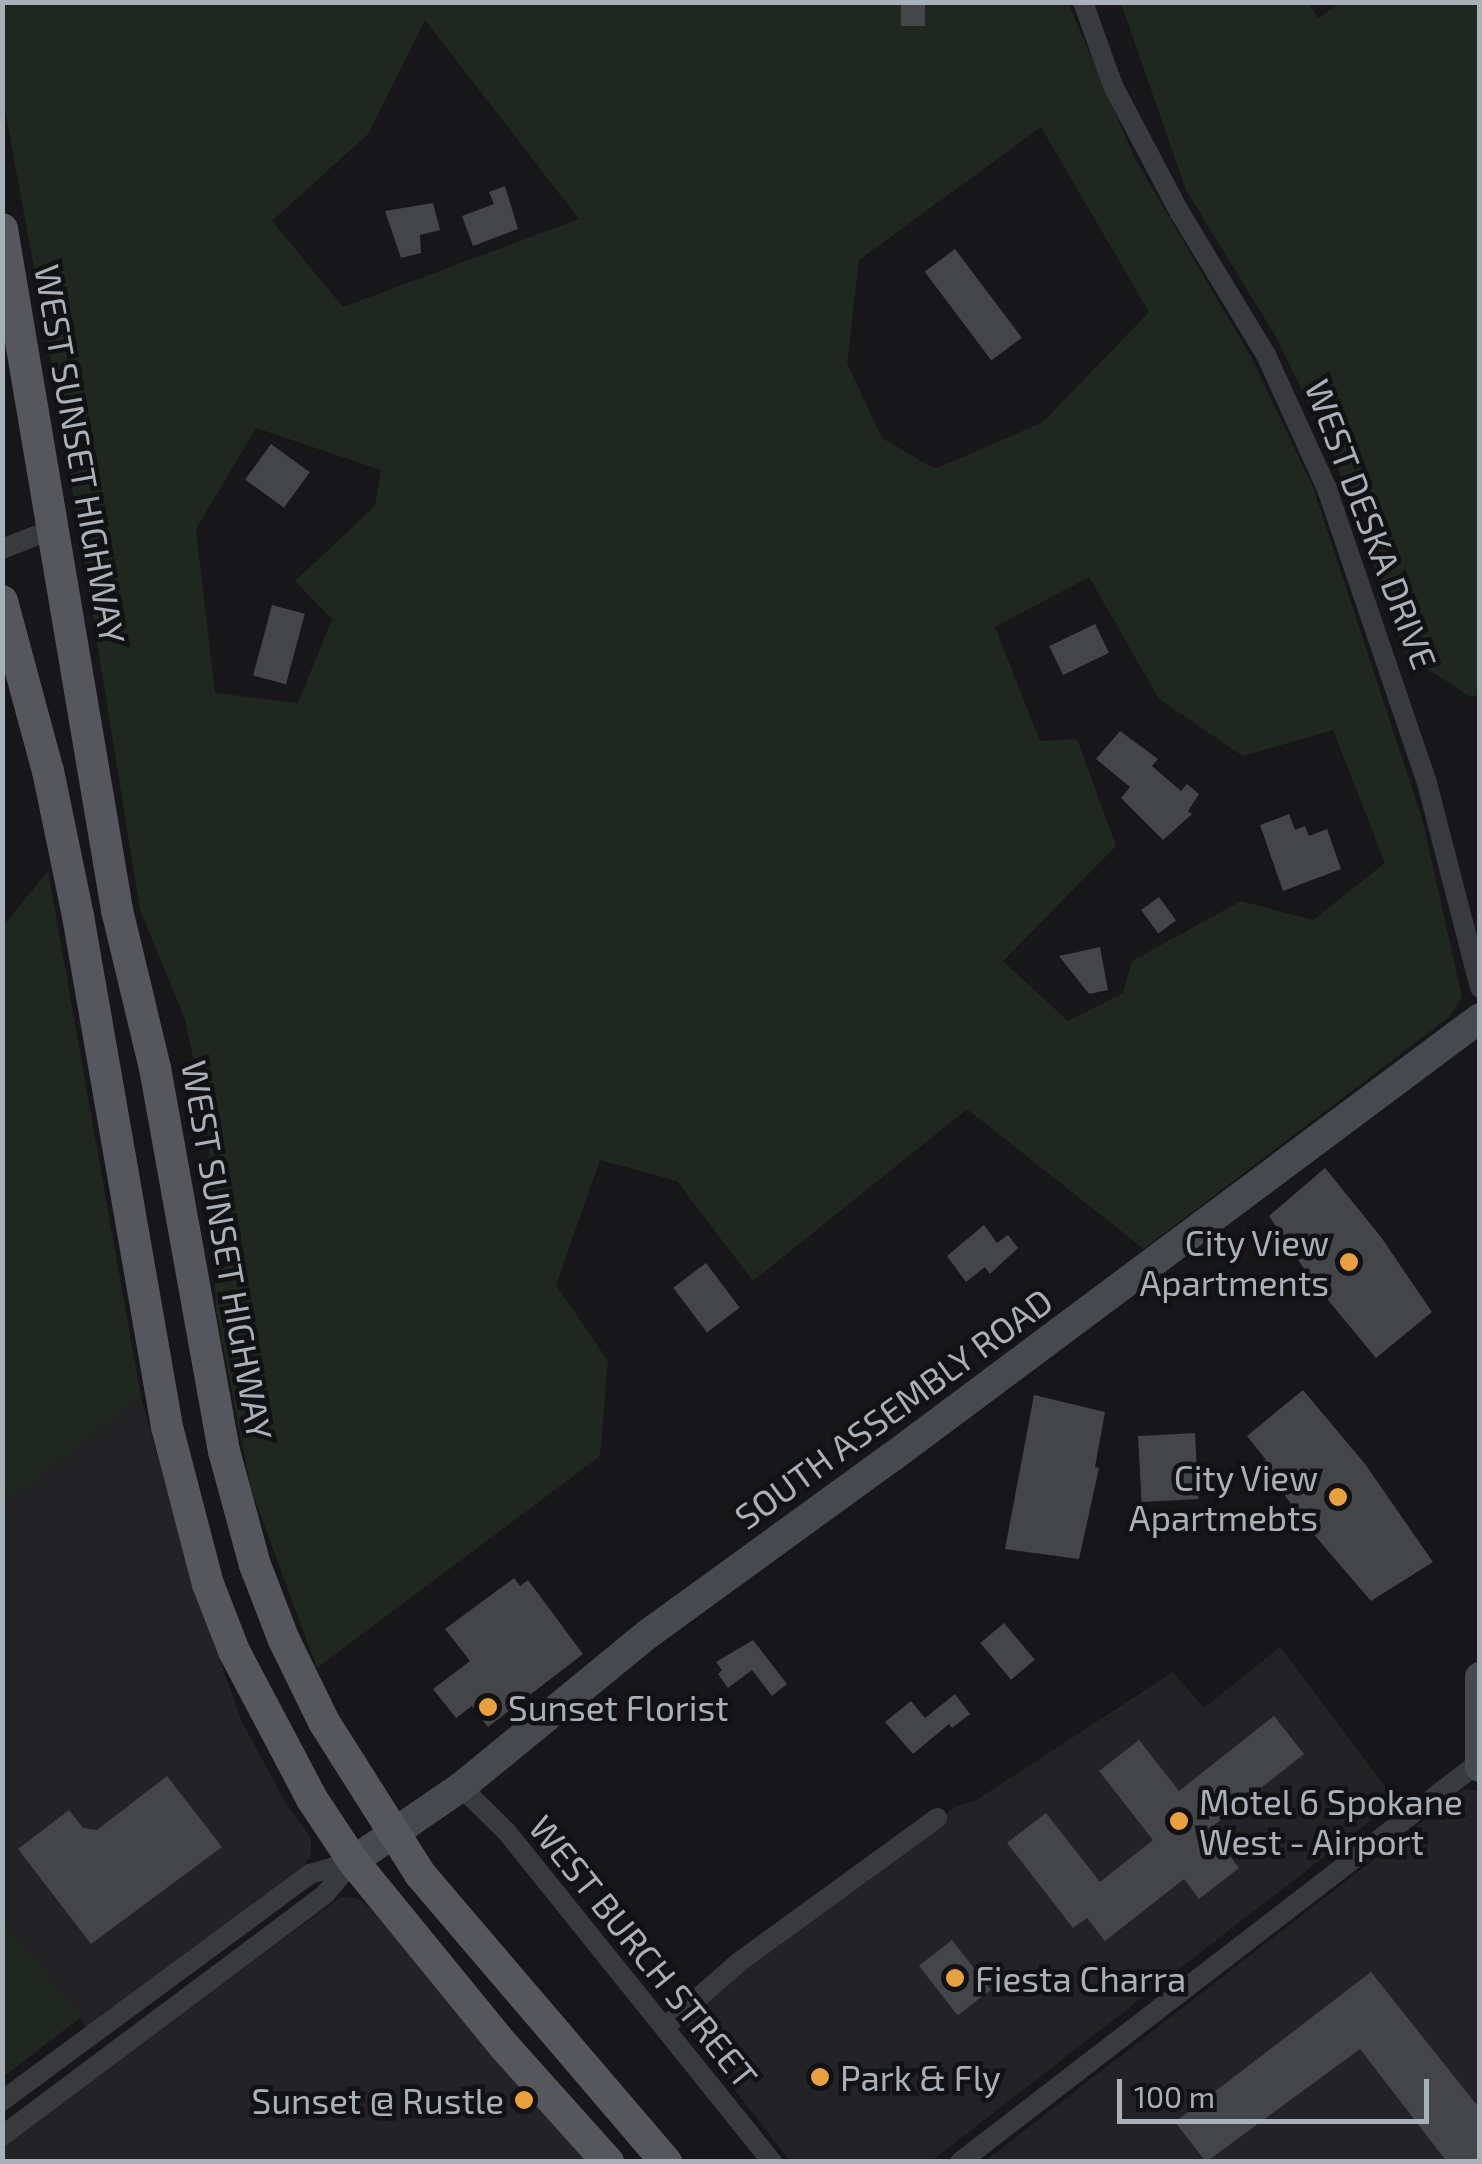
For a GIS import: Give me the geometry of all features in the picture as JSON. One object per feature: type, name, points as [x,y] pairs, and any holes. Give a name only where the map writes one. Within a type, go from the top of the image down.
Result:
[{"type":"main road","name":"WEST SUNSET HIGHWAY","points":[[4,238],[118,910],[155,1068],[234,1494],[264,1591],[289,1652],[339,1748],[445,1906],[666,2162]]},
{"type":"main road","points":[[2,602],[48,770],[78,916],[167,1427],[186,1506],[234,1651],[304,1785],[353,1861],[504,2046],[608,2162]]},
{"type":"main road","points":[[609,2095],[606,2119],[635,2162]]},
{"type":"street","name":"WEST DESKA DRIVE","points":[[1083,2],[1113,86],[1180,213],[1266,355],[1327,489],[1426,779],[1480,988]]},
{"type":"street","points":[[2,550],[56,528]]},
{"type":"street","name":"SOUTH ASSEMBLY ROAD","points":[[2,2136],[325,1894],[353,1861],[461,1787],[648,1634],[908,1446],[1480,1018]]},
{"type":"street","points":[[960,2162],[1478,1765],[1480,1677]]},
{"type":"street","name":"WEST BURCH STREET","points":[[461,1787],[506,1831],[772,2162]]},
{"type":"street","points":[[666,2026],[740,1962],[938,1818]]},
{"type":"street","name":"SOUTH ASSEMBLY ROAD","points":[[2,2101],[310,1874],[353,1861]]},
{"type":"shaded area","points":[[2,3],[1068,3],[1134,157],[1251,357],[1313,487],[1423,822],[1462,997],[1449,1017],[1144,1249],[967,1109],[753,1281],[677,1181],[600,1160],[556,1285],[608,1361],[600,1456],[317,1668],[251,1489],[216,1310],[208,1129],[185,1019],[140,910],[56,388],[3,99]],"holes":[[[425,20],[579,219],[343,307],[272,221],[368,134]],[[1041,127],[1149,312],[1043,422],[935,469],[882,438],[847,363],[859,260]],[[256,428],[381,470],[375,506],[295,581],[332,619],[298,703],[215,693],[196,529]],[[1089,577],[1159,699],[1243,756],[1333,730],[1385,863],[1313,920],[1241,901],[1132,961],[1123,993],[1068,1021],[1003,961],[1116,846],[1077,739],[1040,741],[995,627]]]},
{"type":"shaded area","points":[[1121,3],[1309,3],[1318,19],[1340,3],[1479,3],[1479,694],[1471,697],[1406,655],[1333,454],[1276,337],[1186,190]]},
{"type":"shaded area","points":[[48,871],[141,1397],[11,1500],[2,1489],[3,926]]},
{"type":"shaded area","points":[[141,1397],[193,1586],[242,1722],[288,1807],[311,1838],[311,1855],[304,1866],[87,2028],[3,1920],[2,1489],[11,1500]]},
{"type":"shaded area","points":[[1280,1647],[1396,1801],[931,2161],[790,2161],[693,2036],[686,2025],[690,2015],[804,1920],[853,1891],[956,1806],[975,1801],[1173,1672],[1204,1708]]},
{"type":"shaded area","points":[[1463,1790],[1479,1790],[1479,2161],[984,2162]]},
{"type":"shaded area","points":[[341,1897],[357,1898],[370,1908],[586,2161],[3,2162],[2,2144]]},
{"type":"shaded area","points":[[3,1920],[80,2018],[3,2077]]},
{"type":"building","points":[[901,2],[925,2],[925,26],[901,26]]},
{"type":"building","points":[[505,186],[518,229],[473,246],[462,216],[494,204],[489,192]]},
{"type":"building","points":[[433,203],[440,230],[420,235],[421,253],[401,258],[385,211]]},
{"type":"building","points":[[955,249],[1022,338],[991,361],[925,272]]},
{"type":"building","points":[[271,444],[310,472],[284,508],[245,480]]},
{"type":"building","points":[[272,605],[305,614],[286,684],[253,676]]},
{"type":"building","points":[[1095,624],[1109,653],[1063,675],[1049,646]]},
{"type":"building","points":[[1120,731],[1158,759],[1152,766],[1181,791],[1187,784],[1199,794],[1188,811],[1192,814],[1163,840],[1121,798],[1130,787],[1096,759]]},
{"type":"building","points":[[1289,814],[1295,830],[1305,826],[1309,836],[1327,829],[1341,869],[1283,891],[1260,825]]},
{"type":"building","points":[[1159,897],[1176,920],[1158,933],[1141,910]]},
{"type":"building","points":[[1100,947],[1108,990],[1089,994],[1059,956]]},
{"type":"building","name":"City View Apartments","points":[[1325,1168],[1381,1237],[1432,1312],[1376,1358],[1313,1282],[1269,1216]]},
{"type":"building","points":[[984,1225],[997,1243],[1008,1235],[1018,1248],[990,1274],[985,1267],[966,1282],[947,1256]]},
{"type":"building","points":[[706,1263],[740,1308],[707,1332],[673,1288]]},
{"type":"building","name":"City View Apartmebts","points":[[1303,1390],[1365,1464],[1433,1562],[1371,1601],[1310,1530],[1261,1463],[1266,1460],[1247,1436]]},
{"type":"building","points":[[1034,1395],[1105,1412],[1095,1467],[1099,1468],[1079,1559],[1005,1549]]},
{"type":"building","points":[[1195,1433],[1198,1499],[1142,1502],[1138,1436]]},
{"type":"building","points":[[514,1578],[520,1586],[528,1580],[583,1654],[488,1727],[472,1706],[456,1718],[433,1689],[470,1661],[445,1629]]},
{"type":"building","points":[[1004,1623],[1035,1660],[1011,1680],[980,1643]]},
{"type":"building","points":[[753,1640],[787,1684],[772,1696],[752,1670],[728,1688],[718,1674],[722,1670],[716,1662]]},
{"type":"building","points":[[955,1694],[970,1714],[952,1728],[949,1724],[913,1754],[885,1722],[911,1701],[925,1718]]},
{"type":"building","name":"Motel 6 Spokane West - Airport","points":[[1274,1716],[1304,1754],[1209,1829],[1239,1868],[1199,1899],[1184,1879],[1105,1941],[1087,1918],[1073,1928],[1007,1843],[1046,1813],[1100,1882],[1153,1840],[1099,1771],[1139,1740],[1179,1791]]},
{"type":"building","points":[[167,1776],[222,1847],[91,1944],[18,1849],[69,1810],[83,1828],[97,1830]]},
{"type":"building","name":"Fiesta Charra","points":[[952,1940],[991,1990],[958,2016],[919,1966]]},
{"type":"building","points":[[1371,1972],[1480,2109],[1480,2162],[1447,2162],[1360,2049],[1206,2162],[1175,2122]]},
{"type":"place","name":"City View Apartments","points":[[1349,1262]]},
{"type":"place","name":"City View Apartmebts","points":[[1338,1497]]},
{"type":"place","name":"Sunset Florist","points":[[488,1707]]},
{"type":"place","name":"Motel 6 Spokane West - Airport","points":[[1179,1821]]},
{"type":"place","name":"Fiesta Charra","points":[[955,1978]]},
{"type":"place","name":"Park & Fly","points":[[820,2077]]},
{"type":"place","name":"Sunset @ Rustle","points":[[524,2100]]}]
